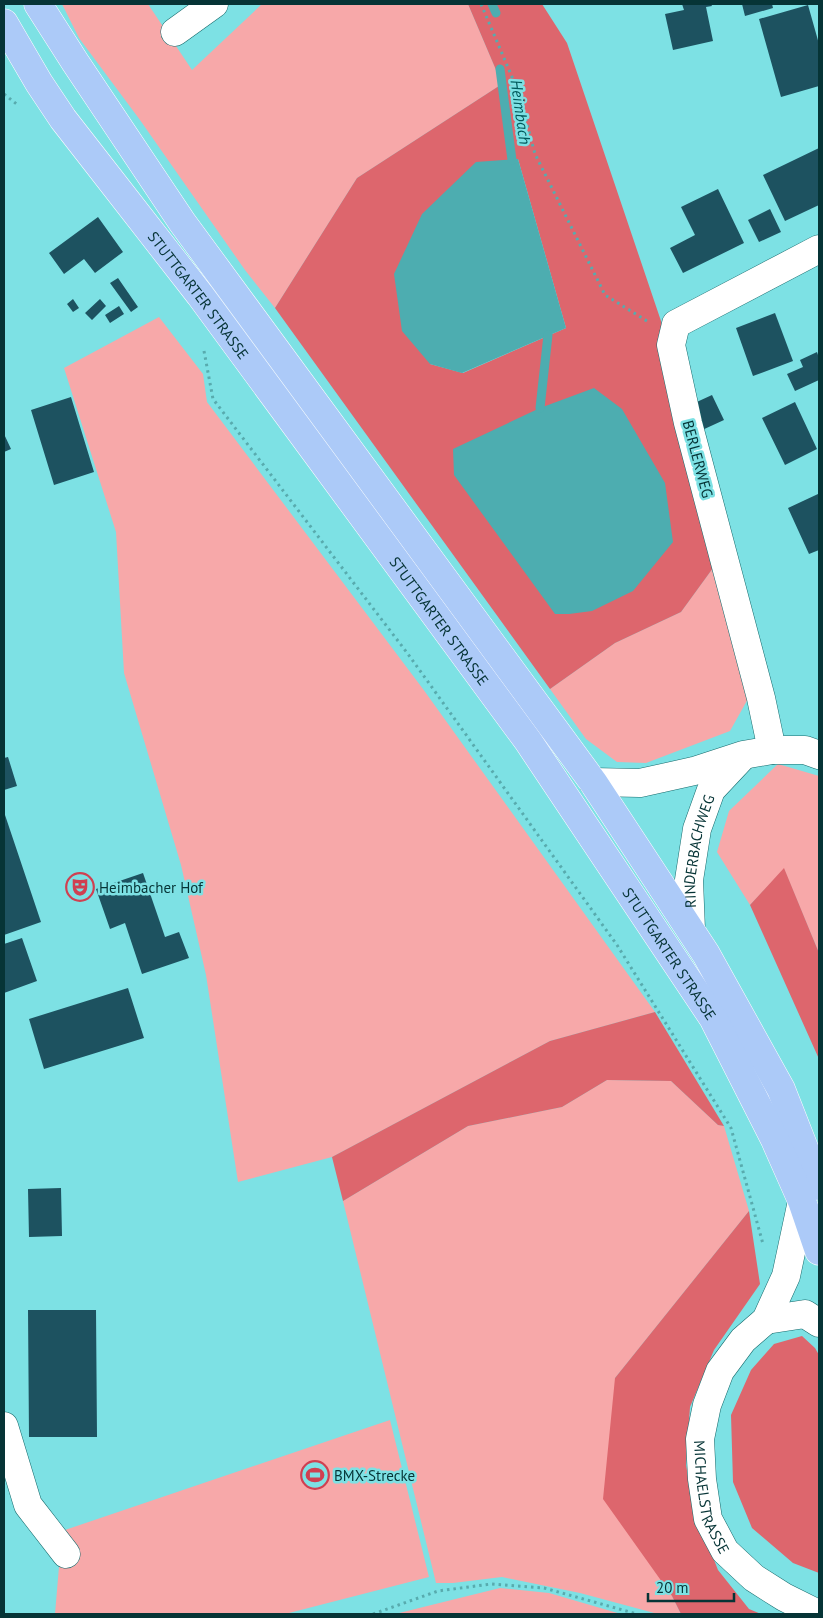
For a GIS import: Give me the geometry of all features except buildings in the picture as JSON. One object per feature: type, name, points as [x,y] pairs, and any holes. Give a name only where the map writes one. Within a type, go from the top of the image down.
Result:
[{"type":"main road","name":"STUTTGARTER STRASSE","points":[[38,4],[182,222],[593,782],[706,954],[781,1089],[810,1194],[819,1251]]},
{"type":"main road","name":"STUTTGARTER STRASSE","points":[[4,23],[39,83],[63,119],[200,295],[528,741],[713,1018],[775,1140],[810,1194]]},
{"type":"street","points":[[175,32],[214,4]]},
{"type":"street","points":[[673,338],[676,324],[819,249]]},
{"type":"street","name":"BERLERWEG","points":[[673,338],[671,345],[688,424],[761,698],[772,750]]},
{"type":"street","points":[[593,782],[640,783],[772,750],[805,750],[819,755]]},
{"type":"street","name":"RINDERBACHWEG","points":[[690,930],[689,880],[697,829],[711,790],[742,756]]},
{"type":"street","name":"MICHAELSTRASSE","points":[[810,1194],[786,1276],[766,1320],[743,1340],[720,1371],[707,1405],[700,1439],[702,1479],[708,1519],[725,1551],[754,1578],[784,1597],[818,1614]]},
{"type":"street","points":[[766,1320],[805,1314],[819,1323]]},
{"type":"street","points":[[4,1426],[28,1505],[66,1554]]},
{"type":"path","points":[[481,4],[518,91],[535,154],[605,295],[673,338]]},
{"type":"path","points":[[203,344],[213,399],[408,654],[617,945],[731,1128],[765,1252]]},
{"type":"path","points":[[373,1614],[438,1592],[492,1584],[544,1588],[637,1614]]},
{"type":"shaded area","points":[[62,4],[148,4],[192,70],[262,4],[468,4],[502,84],[357,178],[275,308],[245,270],[140,120],[79,38]]},
{"type":"shaded area","points":[[468,4],[542,4],[567,43],[661,321],[713,568],[681,612],[615,643],[550,689],[275,308],[357,178],[502,84]],"holes":[[[518,159],[566,328],[463,373],[430,364],[512,160]]]},
{"type":"shaded area","points":[[159,317],[203,374],[207,402],[423,689],[655,1012],[550,1041],[332,1157],[238,1182],[206,975],[181,865],[124,673],[116,532],[64,368]]},
{"type":"shaded area","points":[[713,568],[749,697],[730,731],[646,763],[617,762],[586,739],[550,689],[615,643],[681,612]]},
{"type":"shaded area","points":[[778,764],[819,776],[819,953],[784,869],[750,905],[717,852],[729,811]]},
{"type":"shaded area","points":[[784,868],[819,953],[819,1059],[750,905]]},
{"type":"shaded area","points":[[655,1012],[724,1126],[718,1125],[671,1081],[607,1080],[562,1107],[468,1126],[343,1201],[332,1157],[550,1041]]},
{"type":"shaded area","points":[[607,1080],[671,1081],[718,1125],[724,1126],[749,1211],[615,1378],[672,1596],[681,1614],[658,1614],[580,1593],[502,1577],[453,1583],[436,1583],[343,1201],[468,1126],[562,1107]]},
{"type":"shaded area","points":[[749,1211],[760,1284],[714,1350],[690,1407],[686,1465],[694,1509],[718,1570],[749,1609],[761,1614],[681,1614],[672,1596],[603,1499],[615,1378]]},
{"type":"shaded area","points":[[802,1336],[815,1348],[819,1355],[819,1573],[793,1563],[752,1528],[733,1482],[731,1415],[751,1370],[774,1344]]},
{"type":"shaded area","name":"BMX-Strecke","points":[[390,1420],[429,1577],[285,1614],[55,1614],[62,1531]]},
{"type":"shaded area","points":[[500,1588],[549,1593],[621,1614],[395,1614]]},
{"type":"water","points":[[518,159],[566,328],[462,373],[430,364],[402,331],[394,274],[422,214],[476,162]]},
{"type":"water","points":[[594,388],[622,409],[665,483],[673,542],[633,591],[592,611],[555,614],[454,475],[453,449],[540,408]]},
{"type":"waterway","name":"Heimbach","points":[[492,4],[496,13]]},
{"type":"waterway","name":"Heimbach","points":[[500,69],[512,160]]},
{"type":"waterway","name":"Heimbach","points":[[540,408],[548,335]]},
{"type":"place","name":"Heimbacher Hof","points":[[80,887]]},
{"type":"place","name":"BMX-Strecke","points":[[315,1475]]}]
